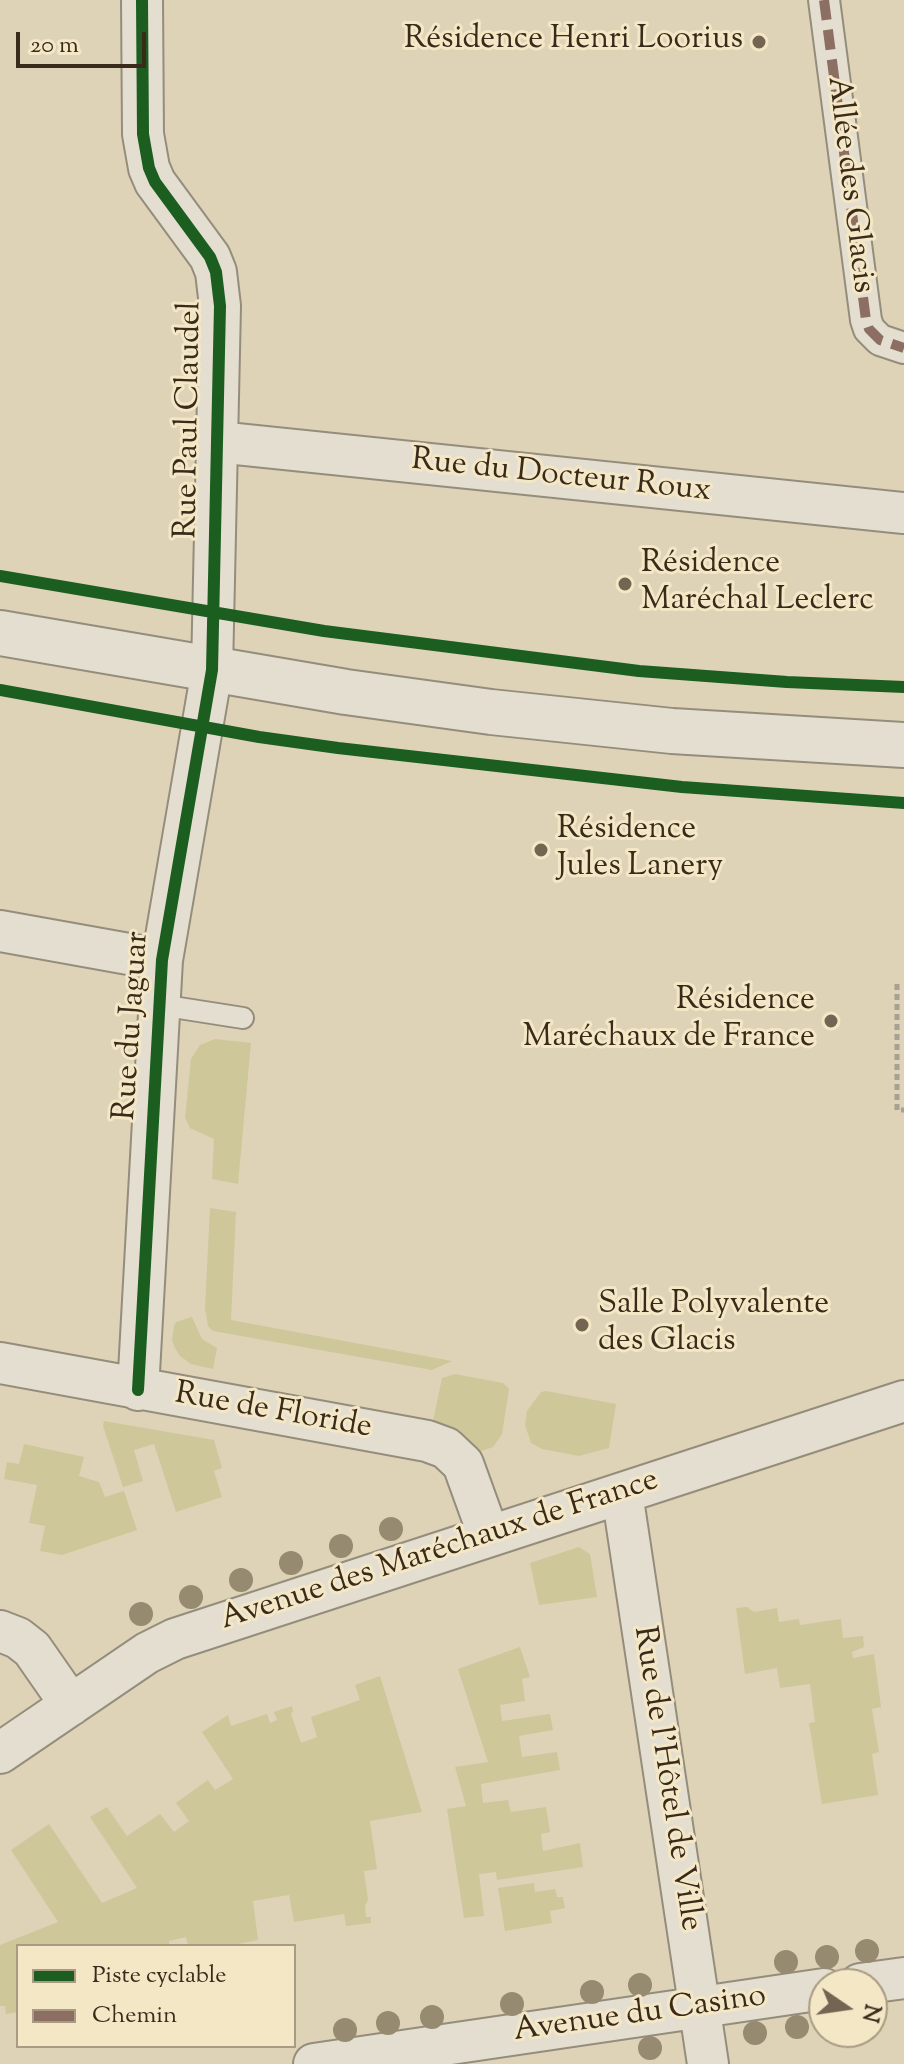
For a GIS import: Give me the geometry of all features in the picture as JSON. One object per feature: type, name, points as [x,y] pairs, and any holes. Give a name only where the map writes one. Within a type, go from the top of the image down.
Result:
[{"type":"street","name":"Rue Paul Claudel","points":[[142,0],[143,134],[149,168],[155,182],[202,245],[216,272],[220,306],[212,670]]},
{"type":"street","name":"Allée des Glacis","points":[[824,0],[866,320],[869,329],[880,340],[904,348]]},
{"type":"street","name":"Rue du Docteur Roux","points":[[217,442],[904,513]]},
{"type":"street","points":[[0,633],[374,696],[614,726],[904,745]]},
{"type":"street","name":"Rue du Jaguar","points":[[138,1390],[162,960],[212,670]]},
{"type":"street","points":[[0,931],[162,960]]},
{"type":"street","name":"Rue de Floride","points":[[0,1363],[419,1438],[446,1448],[463,1464],[489,1536]]},
{"type":"street","name":"Avenue des Maréchaux de France","points":[[0,1753],[147,1653],[175,1639],[904,1401]]},
{"type":"street","name":"Rue de l'Hôtel de Ville","points":[[622,1493],[708,2064]]},
{"type":"street","points":[[0,1631],[18,1638],[32,1649],[71,1705]]},
{"type":"street","name":"Avenue du Casino","points":[[314,2064],[808,1991]]},
{"type":"lane","points":[[160,1005],[243,1018]]},
{"type":"path","points":[[897,984],[897,1110],[904,1110]]},
{"type":"shaded area","points":[[215,1039],[251,1043],[238,1184],[212,1179],[214,1139],[190,1128],[185,1118],[191,1059],[200,1045]]},
{"type":"shaded area","points":[[210,1208],[236,1212],[231,1320],[452,1361],[432,1370],[213,1331],[208,1326],[205,1308]]},
{"type":"shaded area","points":[[192,1317],[202,1339],[217,1348],[213,1369],[191,1364],[175,1348],[172,1340],[176,1322]]},
{"type":"shaded area","points":[[455,1374],[503,1383],[509,1389],[502,1434],[493,1447],[479,1452],[446,1425],[433,1421],[442,1378]]},
{"type":"shaded area","points":[[541,1392],[616,1404],[609,1448],[579,1456],[542,1449],[531,1443],[525,1425],[527,1411]]},
{"type":"shaded area","points":[[104,1421],[214,1440],[222,1468],[214,1471],[222,1497],[176,1512],[154,1444],[134,1450],[143,1481],[123,1487]]},
{"type":"shaded area","points":[[24,1444],[84,1457],[79,1476],[99,1482],[105,1497],[124,1491],[137,1530],[62,1555],[40,1551],[45,1526],[29,1523],[37,1485],[4,1479],[7,1462],[19,1464]]},
{"type":"shaded area","points":[[579,1547],[590,1554],[597,1597],[539,1605],[530,1563]]},
{"type":"shaded area","points":[[747,1607],[754,1612],[777,1608],[779,1622],[799,1619],[800,1625],[841,1619],[843,1638],[863,1636],[864,1647],[852,1652],[853,1658],[874,1654],[881,1707],[872,1709],[879,1752],[872,1754],[878,1795],[822,1804],[809,1723],[815,1722],[810,1684],[780,1688],[777,1668],[745,1674],[736,1608]]},
{"type":"shaded area","points":[[520,1647],[530,1677],[522,1679],[525,1701],[500,1705],[502,1721],[550,1714],[553,1730],[519,1736],[522,1757],[557,1752],[560,1770],[481,1784],[483,1803],[508,1800],[511,1812],[546,1807],[550,1832],[541,1834],[543,1851],[580,1843],[583,1867],[497,1880],[496,1872],[479,1874],[484,1916],[464,1918],[447,1809],[466,1806],[455,1767],[488,1762],[458,1669]]},
{"type":"shaded area","points":[[380,1676],[422,1812],[370,1821],[377,1869],[364,1871],[368,1900],[366,1917],[371,1917],[371,1923],[346,1926],[344,1914],[294,1922],[289,1895],[253,1901],[258,1940],[238,1944],[188,1944],[186,1937],[169,1941],[169,1944],[16,1944],[16,2012],[6,2014],[5,2006],[0,2006],[0,1945],[58,1922],[11,1850],[49,1824],[102,1903],[137,1888],[90,1817],[107,1807],[127,1836],[160,1814],[174,1832],[189,1821],[176,1803],[208,1780],[215,1790],[233,1779],[202,1732],[228,1715],[231,1726],[267,1714],[270,1723],[277,1720],[274,1712],[292,1706],[291,1714],[301,1743],[317,1737],[311,1717],[360,1700],[355,1685]]},
{"type":"shaded area","points":[[534,1883],[535,1892],[555,1889],[557,1897],[563,1897],[565,1908],[550,1911],[552,1923],[505,1931],[498,1888]]},
{"type":"marked path","points":[[824,0],[866,320],[869,329],[880,340],[904,348]]},
{"type":"cycle path","points":[[138,1390],[162,960],[212,670],[220,306],[216,272],[210,257],[155,182],[149,168],[143,134],[142,0]]},
{"type":"cycle path","points":[[0,576],[324,631],[639,671],[904,687]]},
{"type":"cycle path","points":[[0,690],[259,737],[338,748],[682,787],[904,803]]},
{"type":"place","name":"Résidence Henri Loorius","points":[[759,42]]},
{"type":"place","name":"Résidence Maréchal Leclerc","points":[[625,584]]},
{"type":"place","name":"Résidence Jules Lanery","points":[[541,850]]},
{"type":"place","name":"Résidence Maréchaux de France","points":[[831,1021]]},
{"type":"place","name":"Salle Polyvalente des Glacis","points":[[582,1325]]}]
